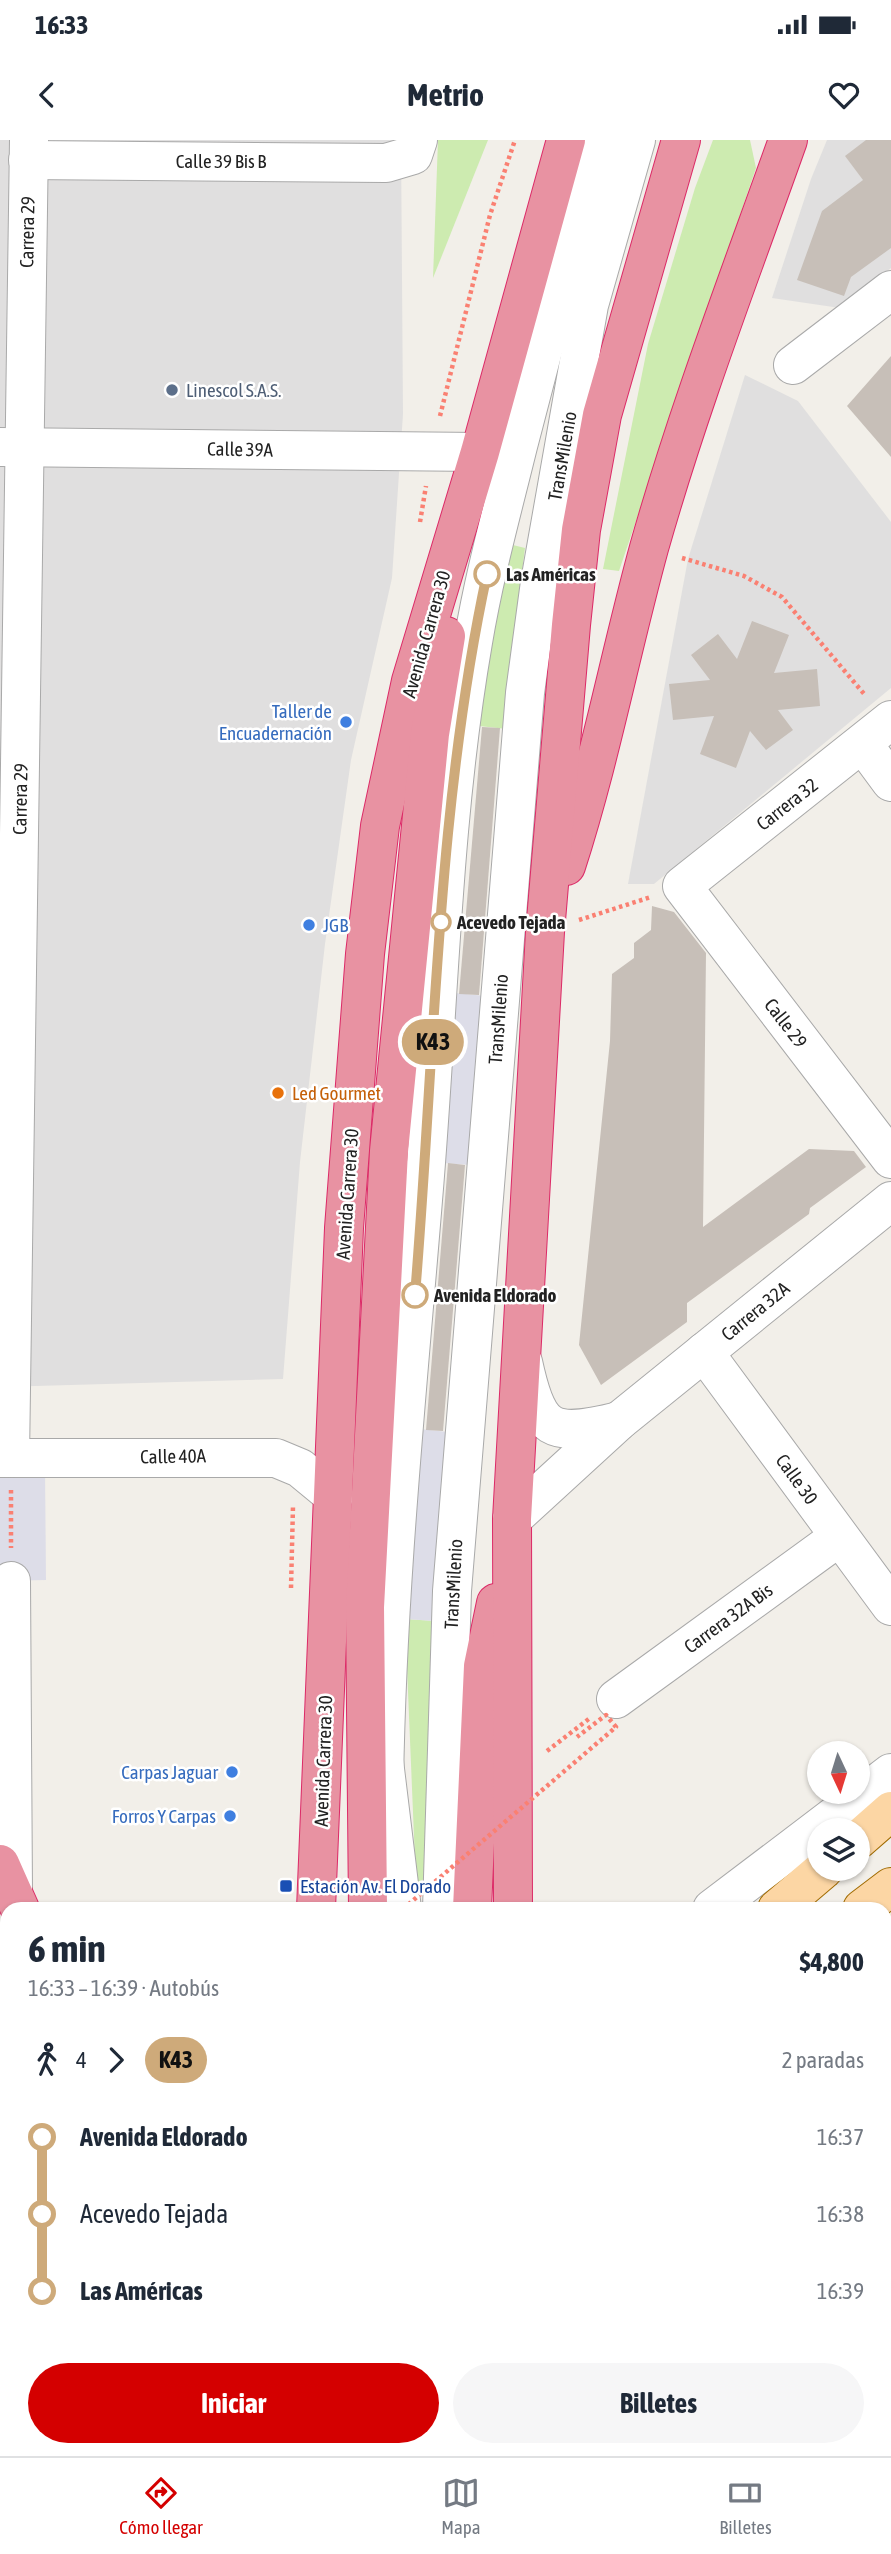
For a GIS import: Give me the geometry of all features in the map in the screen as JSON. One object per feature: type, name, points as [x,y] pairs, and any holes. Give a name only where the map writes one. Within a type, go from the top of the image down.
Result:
[{"type":"highway","name":"Avenida Carrera 30","points":[[317,1897],[344,1228],[365,954],[380,826],[411,681],[480,452],[566,140]]},
{"type":"highway","points":[[513,1902],[512,1519],[545,932],[581,530],[602,415],[681,140]]},
{"type":"highway","points":[[545,932],[590,791],[649,547],[716,341],[788,140]]},
{"type":"highway","name":"Avenida Carrera 30","points":[[368,1902],[365,1607],[389,1151],[430,734],[480,452]]},
{"type":"highway","points":[[472,1902],[483,1667],[512,1519]]},
{"type":"highway","points":[[317,1897],[365,1607]]},
{"type":"main road","points":[[870,1829],[891,1811]]},
{"type":"main road","points":[[785,1902],[810,1881]]},
{"type":"main road","points":[[871,1902],[891,1887]]},
{"type":"street","points":[[383,1902],[384,1761],[391,1606],[426,1168],[438,948],[460,728],[473,641],[491,552],[560,282],[603,140]]},
{"type":"street","name":"TransMilenio","points":[[442,1902],[452,1591],[525,692],[540,582],[589,305],[636,140]]},
{"type":"street","name":"Calle 39 Bis B","points":[[28,150],[386,163],[415,148]]},
{"type":"street","name":"Carrera 29","points":[[5,1458],[12,447],[28,150]]},
{"type":"street","points":[[793,365],[891,290]]},
{"type":"street","name":"Calle 39A","points":[[12,447],[480,452]]},
{"type":"street","points":[[880,729],[891,782]]},
{"type":"street","name":"Carrera 32","points":[[681,886],[880,729]]},
{"type":"street","name":"Calle 29","points":[[681,886],[891,1159]]},
{"type":"street","name":"Carrera 32A","points":[[512,1519],[619,1421],[891,1201]]},
{"type":"street","name":"Calle 30","points":[[704,1352],[891,1606]]},
{"type":"street","name":"Carrera 32A","points":[[522,1356],[531,1398],[546,1422],[556,1427],[582,1430],[619,1421]]},
{"type":"street","name":"Calle 40A","points":[[5,1458],[276,1458],[300,1468],[334,1496]]},
{"type":"street","name":"Carrera 32A Bis","points":[[616,1699],[839,1536]]},
{"type":"street","points":[[11,1581],[11,1889]]},
{"type":"street","points":[[384,1761],[401,1902]]},
{"type":"street","points":[[721,1902],[891,1773]]},
{"type":"path","points":[[432,451],[452,356],[486,228],[515,140]]},
{"type":"path","points":[[649,547],[744,576],[782,597],[880,729]]},
{"type":"path","points":[[545,932],[681,886]]},
{"type":"path","points":[[5,1458],[11,1581]]},
{"type":"path","points":[[513,1775],[616,1699]]},
{"type":"path","points":[[410,1902],[616,1727],[606,1716],[577,1737],[573,1731]]},
{"type":"shaded area","points":[[0,140],[401,140],[403,414],[392,578],[351,760],[325,944],[300,1162],[283,1379],[0,1387]]},
{"type":"shaded area","points":[[827,140],[891,140],[891,268],[840,308],[772,298],[811,179]]},
{"type":"shaded area","points":[[745,375],[798,401],[891,522],[891,688],[654,884],[628,884],[688,559]]},
{"type":"shaded area","points":[[456,993],[485,996],[471,1165],[442,1163]]},
{"type":"shaded area","points":[[420,1429],[448,1432],[435,1621],[405,1619]]},
{"type":"shaded area","points":[[0,1467],[45,1467],[46,1580],[0,1581]]},
{"type":"green space","points":[[438,140],[488,140],[433,278]]},
{"type":"green space","points":[[713,140],[750,140],[756,168],[619,571],[603,569],[648,344],[695,188]]},
{"type":"green space","points":[[509,544],[525,548],[512,651],[507,729],[479,726],[487,644]]},
{"type":"green space","points":[[405,1619],[435,1621],[435,1870],[416,1885]]},
{"type":"building","points":[[866,140],[891,140],[891,248],[851,277],[844,296],[797,280],[822,211],[863,180],[845,156]]},
{"type":"building","points":[[891,356],[891,457],[847,406]]},
{"type":"building","points":[[752,621],[789,635],[774,673],[817,669],[820,706],[778,710],[793,730],[766,750],[750,731],[736,768],[700,754],[714,716],[673,720],[669,684],[710,680],[691,655],[718,634],[737,659]]},
{"type":"building","points":[[482,727],[500,728],[479,995],[459,994]]},
{"type":"building","points":[[652,906],[674,912],[706,953],[703,1227],[809,1149],[854,1151],[866,1167],[810,1208],[809,1214],[687,1303],[687,1322],[601,1385],[579,1345],[610,1041],[612,974],[634,958],[634,943],[651,930]]},
{"type":"building","points":[[448,1163],[465,1165],[443,1431],[426,1430]]},
{"type":"bus line","name":"K43","points":[[415,1295],[426,1168],[438,948],[460,728],[473,641],[487,574]]},
{"type":"place","name":"Linescol S.A.S.","points":[[172,390]]},
{"type":"place","name":"Las Américas","points":[[487,574]]},
{"type":"place","name":"Taller de Encuadernación","points":[[346,722]]},
{"type":"place","name":"Acevedo Tejada","points":[[441,922]]},
{"type":"place","name":"JGB","points":[[309,925]]},
{"type":"place","name":"Led Gourmet","points":[[278,1093]]},
{"type":"place","name":"Avenida Eldorado","points":[[415,1295]]},
{"type":"place","name":"Carpas Jaguar","points":[[232,1772]]},
{"type":"place","name":"Forros Y Carpas","points":[[230,1816]]},
{"type":"place","name":"Estación Av. El Dorado","points":[[286,1886]]}]
